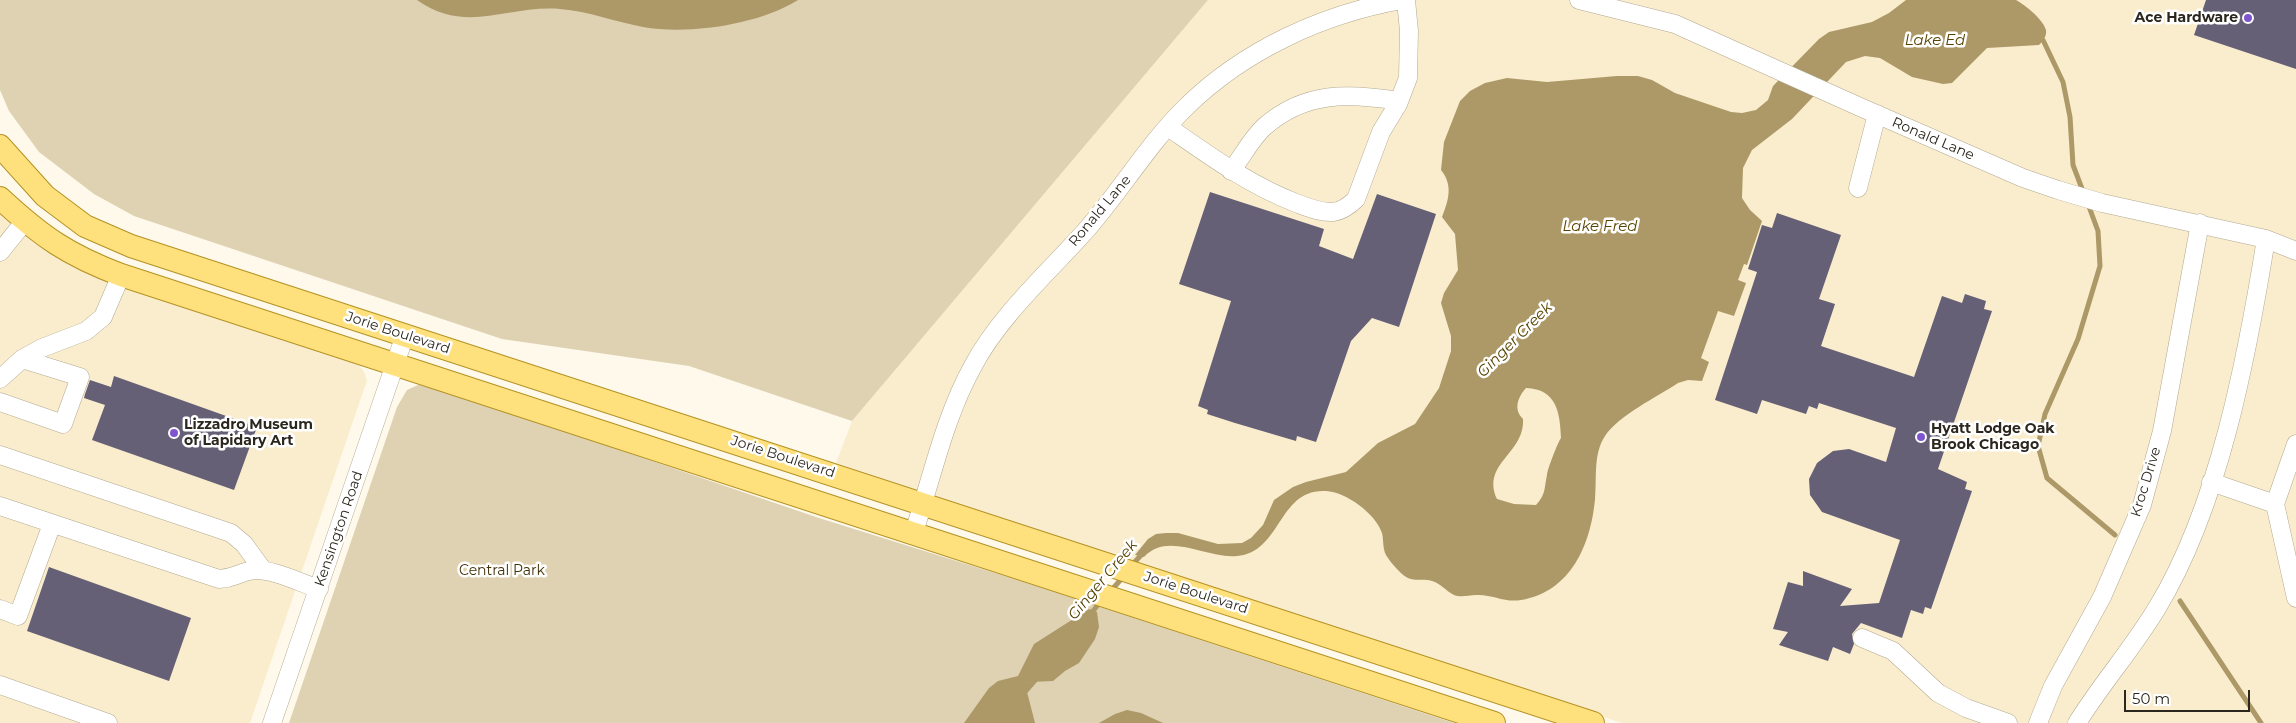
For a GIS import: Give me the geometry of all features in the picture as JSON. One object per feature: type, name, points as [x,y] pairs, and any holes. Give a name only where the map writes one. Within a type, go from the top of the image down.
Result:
[{"type":"main road","name":"Jorie Boulevard","points":[[0,146],[45,196],[85,226],[131,246],[924,503],[1593,723]]},
{"type":"main road","points":[[0,198],[25,222],[47,239],[82,260],[121,276],[395,363],[1130,607],[1494,723]]},
{"type":"street","points":[[1168,128],[1231,171],[1268,192],[1307,207],[1334,212],[1348,206],[1356,199],[1381,132],[1399,101],[1408,78],[1409,31],[1404,0]]},
{"type":"street","name":"Ronald Lane","points":[[913,534],[950,417],[973,365],[1007,318],[1089,227],[1187,106],[1230,70],[1278,42],[1321,21],[1368,6],[1404,0]]},
{"type":"street","name":"Ronald Lane","points":[[1579,0],[1611,3],[1675,24],[2023,178],[2102,202],[2266,239],[2296,251]]},
{"type":"street","points":[[1231,171],[1263,128],[1291,106],[1328,97],[1364,95],[1399,101]]},
{"type":"street","points":[[1858,188],[1877,114]]},
{"type":"street","points":[[0,252],[25,222]]},
{"type":"street","name":"Kroc Drive","points":[[2038,723],[2054,686],[2102,597],[2142,505],[2162,431],[2200,223]]},
{"type":"street","points":[[2077,723],[2097,691],[2124,658],[2158,608],[2178,569],[2202,512],[2232,409],[2255,305],[2266,239]]},
{"type":"street","points":[[0,378],[22,358],[86,331],[103,317],[121,276]]},
{"type":"street","name":"Kensington Road","points":[[272,723],[405,335]]},
{"type":"street","points":[[0,402],[63,424],[80,377],[22,358]]},
{"type":"street","points":[[2296,444],[2276,504],[2296,598]]},
{"type":"street","points":[[0,455],[231,533],[244,544],[263,570]]},
{"type":"street","points":[[2211,482],[2276,504]]},
{"type":"street","points":[[0,506],[219,579],[234,578],[249,571],[263,570],[318,589]]},
{"type":"street","points":[[0,609],[18,616],[52,524]]},
{"type":"street","points":[[1862,638],[1893,651],[1938,693],[1966,708],[2008,723]]},
{"type":"street","points":[[0,685],[108,723]]},
{"type":"shaded area","points":[[1208,0],[2296,0],[2296,723],[1622,723],[836,463],[852,421]]},
{"type":"shaded area","points":[[0,213],[34,243],[64,262],[103,280],[349,360],[360,366],[365,374],[367,382],[250,723],[0,723]]},
{"type":"green space","points":[[0,0],[1208,0],[852,421],[689,366],[502,339],[134,216],[94,194],[39,152],[9,111],[0,90]]},
{"type":"green space","name":"Central Park","points":[[418,385],[432,386],[819,518],[1027,583],[1454,723],[289,723],[397,407],[407,390]]},
{"type":"water","points":[[417,0],[798,0],[782,9],[743,22],[701,29],[681,30],[643,27],[581,12],[560,9],[541,9],[487,16],[453,16],[435,10]]},
{"type":"water","name":"Lake Fred","points":[[1906,0],[2016,0],[2038,17],[2046,30],[2046,34],[2039,45],[1987,48],[1952,83],[1943,84],[1912,77],[1880,58],[1865,56],[1846,62],[1792,119],[1752,150],[1743,168],[1742,198],[1750,210],[1762,221],[1747,265],[1744,264],[1738,280],[1746,283],[1734,316],[1718,311],[1701,358],[1709,362],[1702,381],[1688,380],[1678,383],[1619,421],[1605,436],[1597,458],[1595,499],[1589,533],[1575,563],[1553,587],[1538,595],[1515,601],[1482,595],[1457,596],[1435,582],[1409,578],[1399,571],[1386,555],[1382,533],[1374,519],[1351,500],[1334,492],[1326,491],[1310,493],[1298,499],[1263,544],[1252,552],[1237,556],[1225,556],[1176,546],[1164,546],[1144,557],[1135,555],[1148,539],[1156,534],[1178,533],[1218,544],[1242,543],[1251,538],[1263,525],[1274,500],[1293,487],[1346,472],[1378,443],[1415,424],[1439,388],[1451,351],[1451,336],[1441,303],[1444,293],[1458,270],[1455,234],[1442,217],[1449,192],[1447,181],[1441,170],[1444,142],[1460,101],[1470,91],[1485,83],[1507,78],[1547,82],[1638,76],[1652,80],[1675,93],[1731,112],[1742,113],[1756,110],[1768,100],[1773,86],[1819,39],[1829,32],[1872,22],[1889,13]],"holes":[[[1526,388],[1536,389],[1544,393],[1555,404],[1558,411],[1561,438],[1547,472],[1542,498],[1536,505],[1514,504],[1497,499],[1494,487],[1495,476],[1499,467],[1518,441],[1522,431],[1523,419],[1517,407],[1521,395]]]},
{"type":"water","points":[[1089,609],[1097,612],[1099,627],[1095,639],[1079,663],[1053,681],[1030,682],[1026,688],[1035,723],[964,723],[989,688],[998,681],[1018,676],[1034,644]]},
{"type":"water","points":[[1127,710],[1141,713],[1163,723],[1099,723]]},
{"type":"building","name":"Ace Hardware","points":[[2206,0],[2296,0],[2296,69],[2194,35]]},
{"type":"building","points":[[1210,192],[1324,229],[1319,246],[1353,259],[1377,194],[1436,214],[1399,327],[1372,318],[1351,341],[1316,442],[1297,436],[1296,441],[1235,423],[1207,414],[1208,410],[1198,406],[1231,301],[1179,284]]},
{"type":"building","name":"Hyatt Lodge Oak Brook Chicago","points":[[1777,213],[1841,235],[1819,299],[1835,304],[1821,346],[1914,377],[1942,296],[1962,303],[1965,294],[1986,301],[1984,309],[1992,311],[1938,469],[1967,482],[1965,489],[1972,491],[1931,609],[1925,607],[1923,614],[1911,610],[1902,638],[1861,623],[1852,634],[1854,644],[1850,654],[1833,647],[1828,661],[1779,645],[1788,632],[1773,629],[1788,582],[1803,586],[1803,571],[1852,589],[1840,606],[1879,603],[1900,540],[1822,512],[1810,495],[1809,479],[1817,463],[1833,451],[1849,449],[1886,462],[1896,428],[1819,403],[1817,409],[1809,406],[1806,414],[1762,400],[1757,414],[1715,400],[1757,272],[1748,269],[1762,225],[1772,228]]},
{"type":"building","name":"Lizzadro Museum of Lapidary Art","points":[[114,376],[257,427],[234,490],[92,440],[105,405],[84,398],[85,394],[90,380],[111,387]]},
{"type":"building","points":[[49,567],[191,618],[169,681],[27,631]]},
{"type":"waterway","points":[[2043,40],[2063,82],[2070,117],[2073,165],[2084,194]]},
{"type":"waterway","points":[[2088,204],[2098,231],[2100,266],[2078,339],[2045,414],[2038,446],[2047,478],[2115,535]]},
{"type":"waterway","name":"Ginger Creek","points":[[1131,566],[1144,552]]},
{"type":"waterway","name":"Ginger Creek","points":[[1109,593],[1123,577]]},
{"type":"waterway","name":"Ginger Creek","points":[[1089,616],[1101,601]]},
{"type":"waterway","points":[[2180,601],[2261,723]]},
{"type":"waterway","name":"Ginger Creek","points":[[1023,694],[1037,678]]},
{"type":"place","name":"Ace Hardware","points":[[2248,18]]},
{"type":"place","name":"Lizzadro Museum of Lapidary Art","points":[[174,433]]},
{"type":"place","name":"Hyatt Lodge Oak Brook Chicago","points":[[1921,437]]},
{"type":"water label","name":"Lake Ed","points":[[1935,41]]}]
